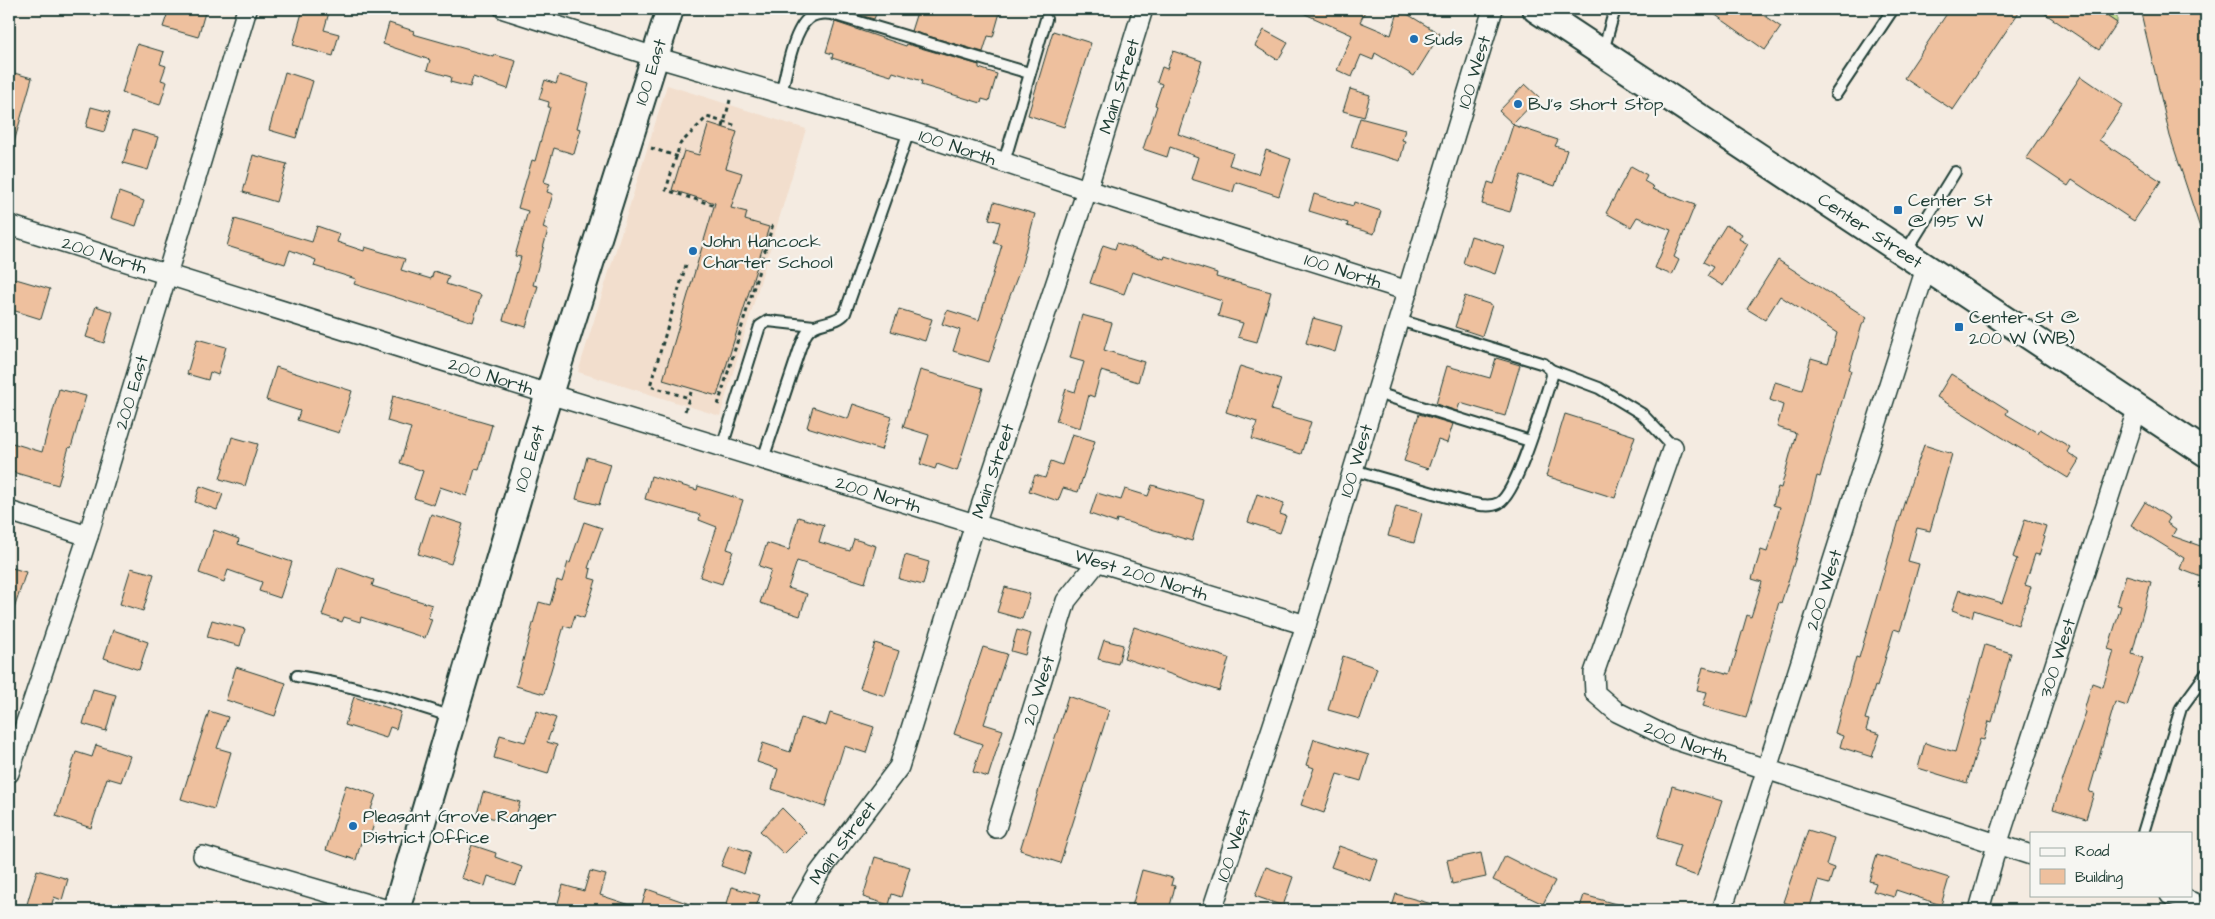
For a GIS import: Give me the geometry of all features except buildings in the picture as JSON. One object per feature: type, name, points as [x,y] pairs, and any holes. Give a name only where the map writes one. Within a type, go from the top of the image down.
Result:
[{"type":"main road","name":"100 East","points":[[396,910],[549,394],[670,9]]},
{"type":"main road","name":"Center Street","points":[[1536,9],[2206,453]]},
{"type":"street","name":"200 East","points":[[9,773],[88,536],[247,9]]},
{"type":"street","name":"100 North","points":[[504,9],[655,57],[909,131],[1087,190],[1408,290]]},
{"type":"street","name":"Main Street","points":[[798,910],[820,873],[899,767],[975,524],[1087,190],[1143,9]]},
{"type":"street","name":"100 West","points":[[1212,910],[1306,625],[1493,9]]},
{"type":"street","name":"200 North","points":[[9,225],[549,394],[975,524]]},
{"type":"street","name":"200 West","points":[[1722,910],[1926,268]]},
{"type":"street","name":"300 West","points":[[1979,910],[1997,845],[2138,407]]},
{"type":"street","name":"200 North","points":[[1673,447],[1594,673],[1594,693],[1617,712],[1670,738],[2030,855]]},
{"type":"street","points":[[9,511],[88,536]]},
{"type":"street","name":"West 200 North","points":[[975,524],[1306,625]]},
{"type":"street","name":"20 West","points":[[996,828],[1066,601],[1098,561]]},
{"type":"street","points":[[203,856],[388,910]]},
{"type":"street","points":[[2172,896],[2195,906]]},
{"type":"lane","points":[[1602,52],[1616,9]]},
{"type":"lane","points":[[1836,94],[1893,9]]},
{"type":"lane","points":[[780,94],[798,34],[808,18],[823,13],[832,14],[1029,73]]},
{"type":"lane","points":[[1004,162],[1046,19]]},
{"type":"lane","points":[[764,459],[807,332],[814,326],[841,317],[845,313],[909,131]]},
{"type":"lane","points":[[1905,253],[1955,172]]},
{"type":"lane","points":[[1399,320],[1544,364],[1552,370],[1599,388],[1642,414],[1673,447]]},
{"type":"lane","points":[[722,447],[760,326],[768,321],[814,326]]},
{"type":"lane","points":[[1354,470],[1465,502],[1492,505],[1500,502],[1507,495],[1519,472],[1552,376],[1552,370]]},
{"type":"lane","points":[[1377,393],[1530,441]]},
{"type":"lane","points":[[2143,832],[2181,708],[2206,674]]},
{"type":"lane","points":[[297,676],[337,682],[395,697],[453,717]]},
{"type":"path","points":[[723,127],[730,100]]},
{"type":"path","points":[[712,205],[666,190],[676,156],[680,144],[707,116],[737,126]]},
{"type":"path","points":[[651,148],[682,158]]},
{"type":"path","points":[[718,406],[773,224]]},
{"type":"path","points":[[686,265],[650,386],[690,398]]},
{"type":"path","points":[[685,411],[692,389]]},
{"type":"shaded area","name":"John Hancock Charter School","points":[[667,85],[806,129],[720,416],[578,372]]},
{"type":"green space","points":[[2096,9],[2117,9],[2117,23]]},
{"type":"place","name":"Suds","points":[[1414,39]]},
{"type":"place","name":"BJ's Short Stop","points":[[1518,104]]},
{"type":"place","name":"Center St @ 195 W","points":[[1898,210]]},
{"type":"place","name":"John Hancock Charter School","points":[[693,251]]},
{"type":"place","name":"Center St @ 200 W (WB)","points":[[1959,327]]},
{"type":"place","name":"Pleasant Grove Ranger District Office","points":[[353,826]]}]
